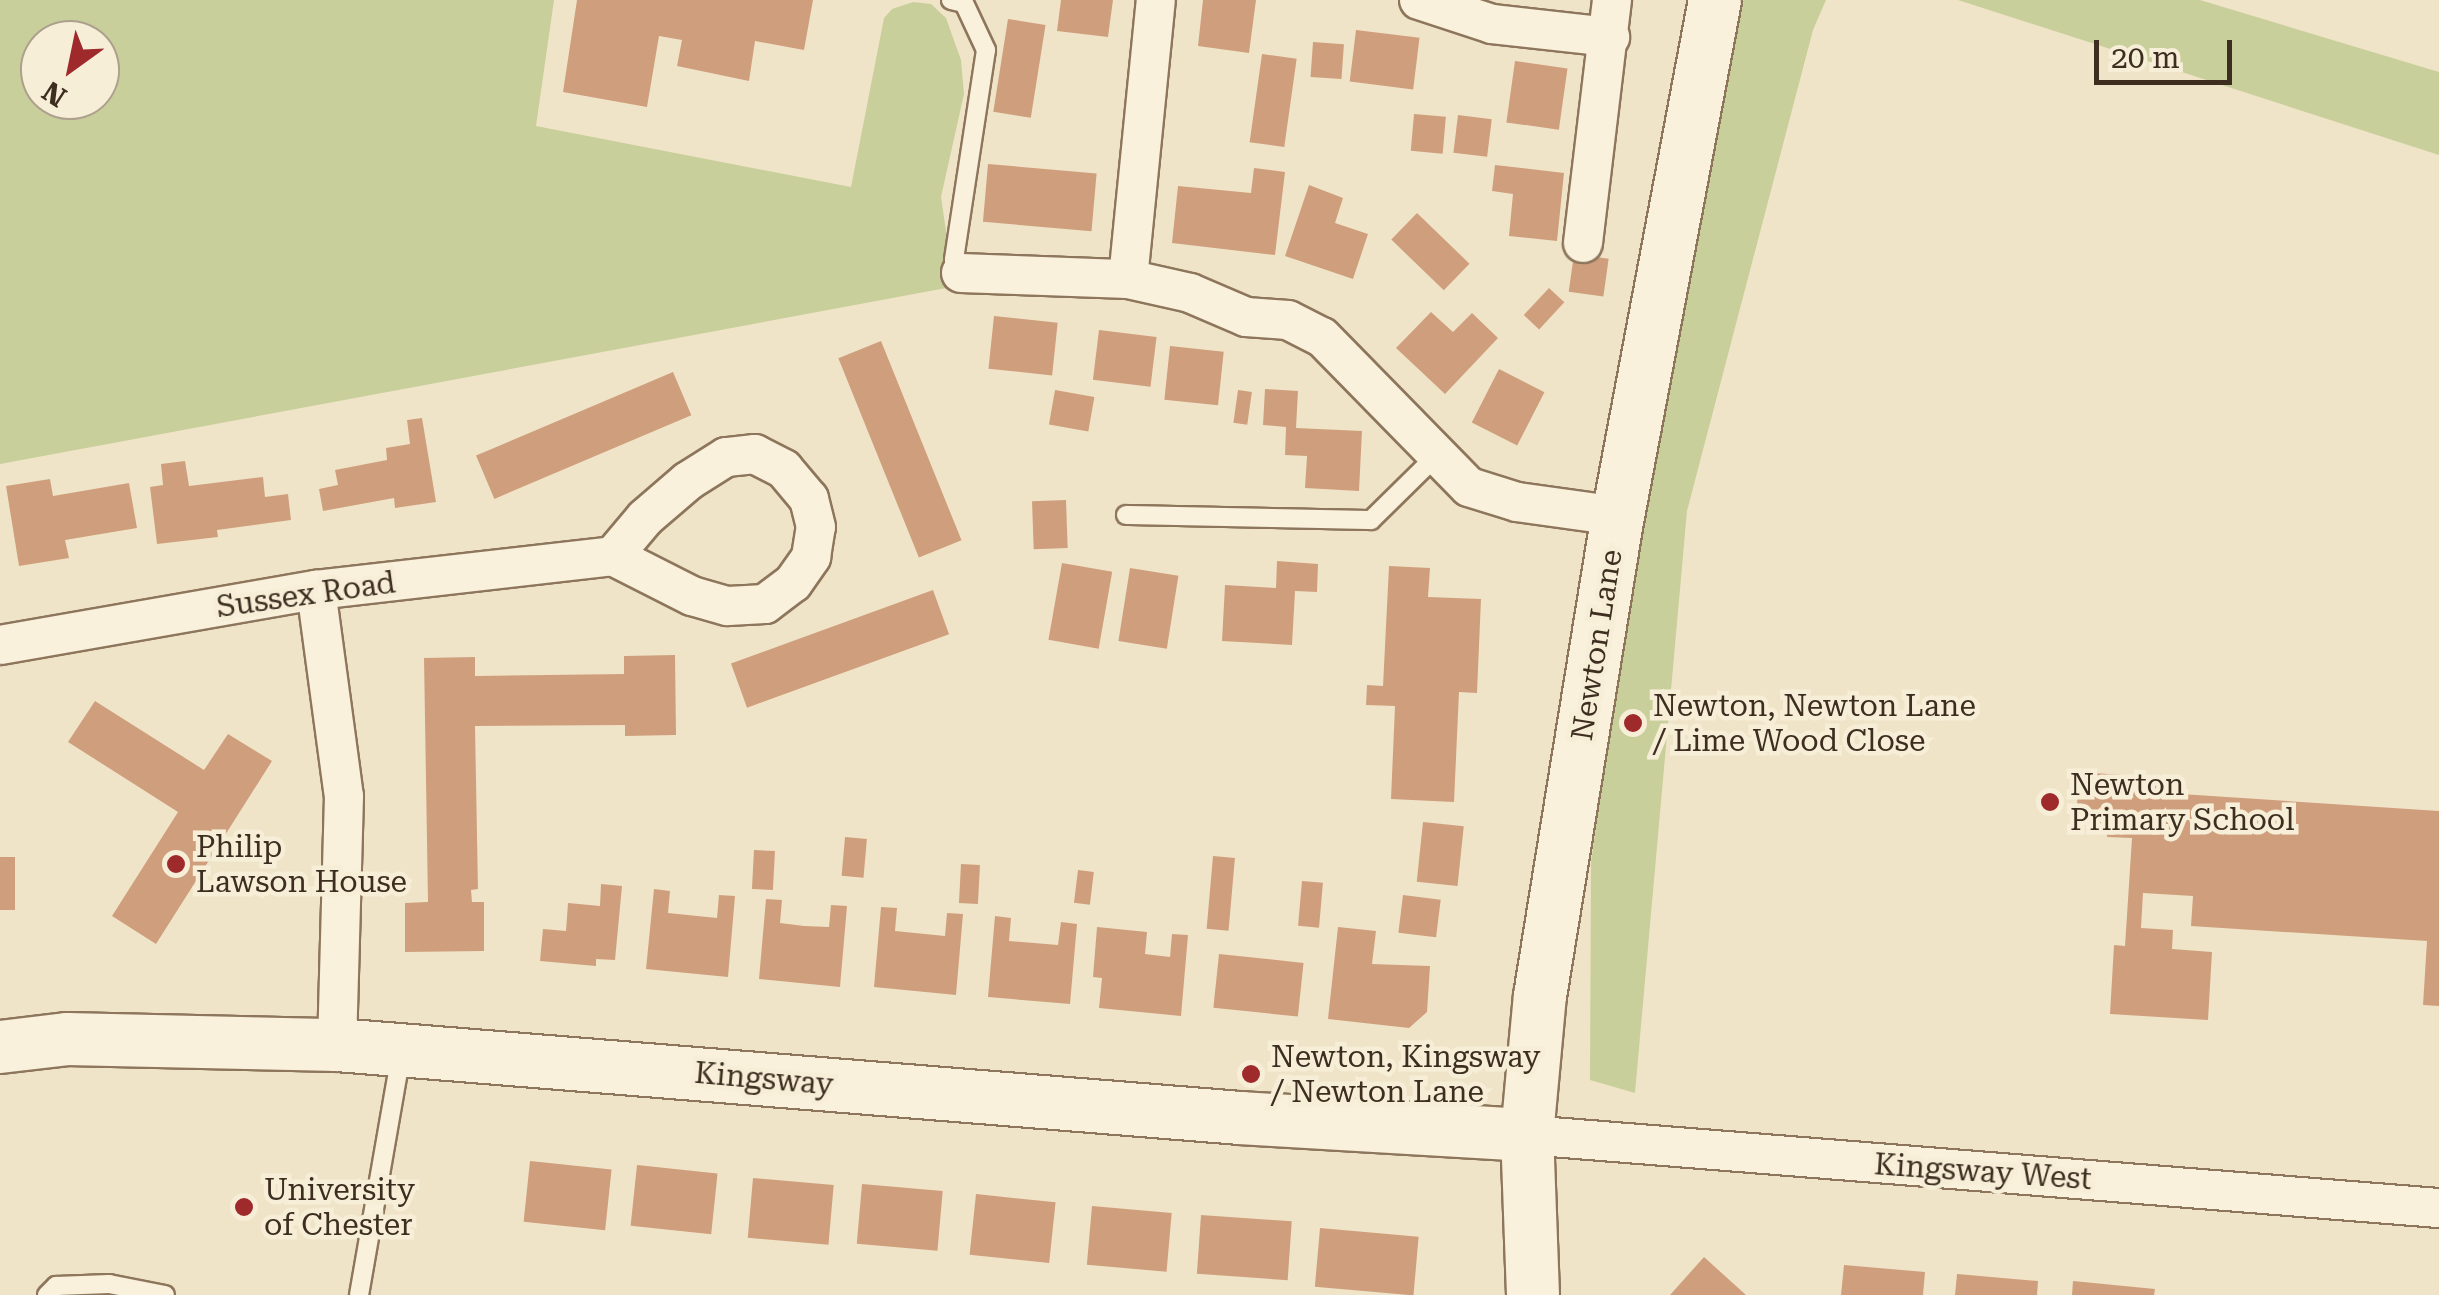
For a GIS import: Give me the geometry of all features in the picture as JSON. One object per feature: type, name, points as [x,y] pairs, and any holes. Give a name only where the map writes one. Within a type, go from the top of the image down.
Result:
[{"type":"street","points":[[1128,279],[1156,0]]},
{"type":"street","points":[[1419,0],[1458,16],[1492,24],[1611,18],[1583,243]]},
{"type":"street","name":"Newton Lane","points":[[1533,1295],[1527,1136],[1540,996],[1618,516],[1715,0]]},
{"type":"street","points":[[962,272],[1128,279],[1190,293],[1246,317],[1288,320],[1322,337],[1469,487],[1517,502],[1618,516]]},
{"type":"street","points":[[755,454],[784,470],[809,499],[816,527],[811,557],[793,584],[765,604],[728,606],[692,596],[613,556],[646,518],[688,481],[726,458],[755,454]]},
{"type":"street","name":"Sussex Road","points":[[0,645],[316,590],[613,556]]},
{"type":"street","points":[[316,590],[344,796],[337,1045]]},
{"type":"street","name":"Kingsway","points":[[0,1048],[67,1039],[337,1045],[1240,1118],[1527,1136]]},
{"type":"street","name":"Kingsway West","points":[[1527,1136],[2439,1208]]},
{"type":"lane","points":[[951,0],[964,3],[986,50],[954,260],[962,272]]},
{"type":"lane","points":[[1126,515],[1371,520],[1436,457]]},
{"type":"lane","points":[[359,1295],[402,1049]]},
{"type":"lane","points":[[47,1295],[56,1286],[109,1284],[165,1295]]},
{"type":"green space","points":[[0,0],[554,0],[536,126],[851,187],[884,18],[892,9],[913,2],[931,4],[946,18],[961,60],[964,94],[941,197],[947,238],[961,273],[957,286],[0,464]]},
{"type":"green space","points":[[1744,0],[1826,0],[1813,30],[1687,511],[1635,1093],[1590,1080],[1591,862],[1649,456]]},
{"type":"green space","points":[[1958,0],[2200,0],[2439,72],[2439,155]]},
{"type":"building","points":[[577,0],[813,0],[804,50],[755,41],[749,81],[677,66],[682,40],[659,36],[647,107],[563,92]]},
{"type":"building","points":[[1061,0],[1113,0],[1108,37],[1057,31]]},
{"type":"building","points":[[1203,0],[1256,0],[1249,53],[1198,46]]},
{"type":"building","points":[[1008,19],[1046,25],[1031,118],[993,112]]},
{"type":"building","points":[[1356,30],[1420,38],[1413,89],[1350,82]]},
{"type":"building","points":[[1313,42],[1344,44],[1341,79],[1311,77]]},
{"type":"building","points":[[1262,54],[1297,59],[1284,147],[1250,142]]},
{"type":"building","points":[[1515,61],[1567,68],[1559,130],[1506,122]]},
{"type":"building","points":[[1414,114],[1446,117],[1443,154],[1411,151]]},
{"type":"building","points":[[1458,115],[1492,119],[1487,157],[1453,153]]},
{"type":"building","points":[[988,164],[1097,173],[1092,231],[983,222]]},
{"type":"building","points":[[1495,165],[1564,173],[1557,241],[1509,236],[1513,194],[1492,191]]},
{"type":"building","points":[[1254,168],[1285,172],[1275,255],[1172,243],[1178,186],[1251,193]]},
{"type":"building","points":[[1309,185],[1343,198],[1335,223],[1368,234],[1353,279],[1285,256]]},
{"type":"building","points":[[1417,213],[1470,264],[1444,290],[1391,240]]},
{"type":"building","points":[[1574,254],[1609,259],[1603,297],[1569,292]]},
{"type":"building","points":[[1549,288],[1564,302],[1539,329],[1524,315]]},
{"type":"building","points":[[1431,312],[1453,332],[1472,313],[1498,338],[1445,394],[1396,348]]},
{"type":"building","points":[[994,316],[1058,323],[1052,375],[988,369]]},
{"type":"building","points":[[1099,330],[1157,337],[1150,387],[1093,380]]},
{"type":"building","points":[[881,341],[962,540],[919,558],[838,358]]},
{"type":"building","points":[[1170,346],[1224,352],[1218,405],[1164,400]]},
{"type":"building","points":[[1499,369],[1544,392],[1517,446],[1472,422]]},
{"type":"building","points":[[673,372],[691,415],[494,499],[476,456]]},
{"type":"building","points":[[1265,389],[1298,391],[1296,428],[1362,431],[1359,491],[1305,488],[1307,456],[1285,455],[1286,427],[1263,425]]},
{"type":"building","points":[[1055,390],[1094,397],[1088,431],[1049,424]]},
{"type":"building","points":[[1238,390],[1252,392],[1247,425],[1233,423]]},
{"type":"building","points":[[422,418],[436,502],[395,508],[394,498],[323,511],[319,489],[338,485],[335,470],[387,460],[386,448],[410,444],[407,420]]},
{"type":"building","points":[[185,461],[189,486],[263,477],[265,497],[288,494],[291,520],[217,530],[218,537],[157,544],[150,487],[163,485],[161,464]]},
{"type":"building","points":[[50,479],[53,496],[129,483],[137,528],[65,540],[69,558],[19,566],[6,486]]},
{"type":"building","points":[[1066,500],[1068,548],[1034,549],[1032,501]]},
{"type":"building","points":[[1277,561],[1318,564],[1317,592],[1295,591],[1292,645],[1222,641],[1225,585],[1276,588]]},
{"type":"building","points":[[1062,563],[1112,572],[1099,649],[1048,640]]},
{"type":"building","points":[[1389,566],[1430,568],[1428,597],[1481,599],[1477,693],[1459,692],[1454,802],[1391,799],[1395,706],[1366,705],[1367,685],[1383,686]]},
{"type":"building","points":[[1130,568],[1178,576],[1167,649],[1118,641]]},
{"type":"building","points":[[933,590],[949,634],[747,708],[731,664]]},
{"type":"building","points":[[675,655],[676,735],[625,736],[625,725],[475,726],[478,889],[471,890],[472,902],[484,902],[484,951],[405,952],[405,903],[428,902],[424,658],[475,657],[475,676],[624,674],[624,656]]},
{"type":"building","name":"Philip Lawson House","points":[[95,701],[204,770],[228,734],[272,761],[156,944],[112,916],[178,812],[68,742]]},
{"type":"building","points":[[2079,772],[2182,779],[2181,794],[2439,811],[2439,1006],[2423,1005],[2427,941],[2191,926],[2193,896],[2143,893],[2141,928],[2173,930],[2172,949],[2212,952],[2208,1020],[2110,1014],[2114,945],[2125,946],[2132,838],[2107,837],[2108,824],[2076,822]]},
{"type":"building","points":[[1423,822],[1464,826],[1458,886],[1417,882]]},
{"type":"building","points":[[845,837],[867,839],[864,878],[842,876]]},
{"type":"building","points":[[754,850],[775,851],[773,890],[752,889]]},
{"type":"building","points":[[1213,856],[1235,858],[1229,931],[1207,929]]},
{"type":"building","points":[[0,857],[15,857],[15,910],[0,910]]},
{"type":"building","points":[[961,864],[980,865],[978,904],[959,903]]},
{"type":"building","points":[[1078,870],[1094,872],[1090,905],[1074,903]]},
{"type":"building","points":[[1302,881],[1323,883],[1319,928],[1298,926]]},
{"type":"building","points":[[601,884],[622,886],[615,960],[596,959],[596,966],[540,961],[543,929],[566,931],[568,903],[600,906]]},
{"type":"building","points":[[654,889],[670,891],[668,913],[717,918],[719,895],[735,896],[728,977],[646,969]]},
{"type":"building","points":[[1403,895],[1441,900],[1436,937],[1398,933]]},
{"type":"building","points":[[766,899],[782,900],[780,923],[804,926],[829,927],[831,905],[847,906],[840,987],[759,979]]},
{"type":"building","points":[[881,907],[897,908],[895,931],[945,936],[947,913],[963,914],[956,995],[874,987]]},
{"type":"building","points":[[995,916],[1011,918],[1009,941],[1058,945],[1061,922],[1077,924],[1070,1004],[988,997]]},
{"type":"building","points":[[1097,927],[1147,932],[1145,954],[1170,957],[1172,934],[1188,935],[1181,1016],[1099,1008],[1102,978],[1093,977]]},
{"type":"building","points":[[1338,927],[1376,931],[1372,964],[1430,966],[1427,1012],[1409,1028],[1328,1019]]},
{"type":"building","points":[[1219,954],[1304,963],[1298,1017],[1213,1008]]},
{"type":"building","points":[[530,1161],[612,1170],[605,1230],[524,1222]]},
{"type":"building","points":[[637,1165],[718,1173],[711,1234],[631,1226]]},
{"type":"building","points":[[753,1178],[834,1185],[828,1245],[748,1238]]},
{"type":"building","points":[[862,1184],[943,1191],[937,1251],[857,1244]]},
{"type":"building","points":[[976,1194],[1056,1202],[1049,1263],[970,1255]]},
{"type":"building","points":[[1092,1206],[1172,1213],[1167,1272],[1087,1265]]},
{"type":"building","points":[[1201,1215],[1292,1221],[1288,1280],[1197,1274]]},
{"type":"building","points":[[1320,1228],[1419,1237],[1414,1295],[1315,1287]]},
{"type":"building","points":[[1704,1257],[1746,1295],[1670,1295]]},
{"type":"building","points":[[1844,1265],[1925,1272],[1923,1295],[1841,1295]]},
{"type":"building","points":[[1957,1274],[2038,1281],[2037,1295],[1955,1295]]},
{"type":"building","points":[[2073,1281],[2155,1289],[2154,1295],[2072,1295]]},
{"type":"place","name":"Newton, Newton Lane / Lime Wood Close","points":[[1633,723]]},
{"type":"place","name":"Newton Primary School","points":[[2050,802]]},
{"type":"place","name":"Philip Lawson House","points":[[176,864]]},
{"type":"place","name":"Newton, Kingsway / Newton Lane","points":[[1251,1074]]},
{"type":"place","name":"University of Chester","points":[[244,1207]]}]
